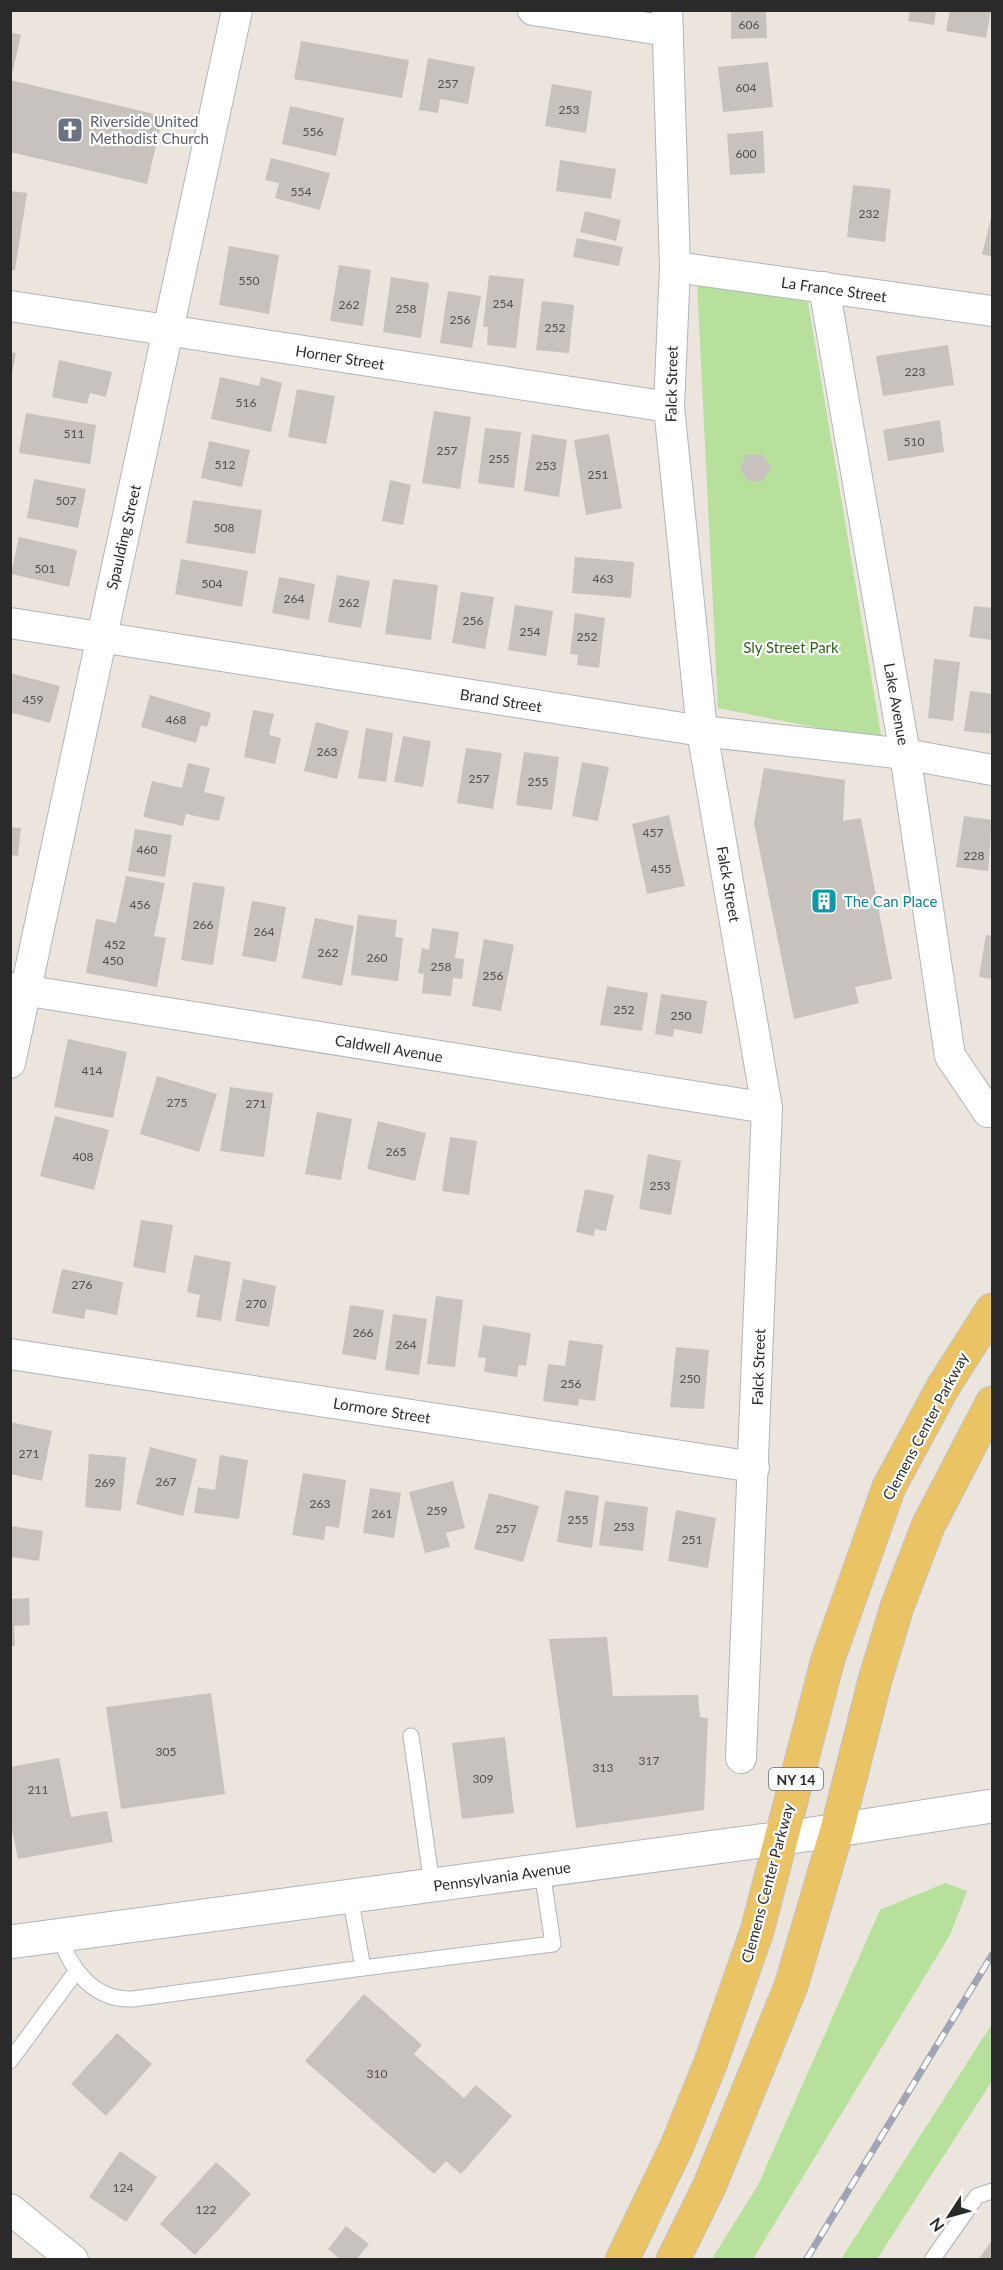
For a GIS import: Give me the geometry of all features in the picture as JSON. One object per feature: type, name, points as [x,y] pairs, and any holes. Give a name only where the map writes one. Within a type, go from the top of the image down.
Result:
[{"type":"main road","name":"Clemens Center Parkway","points":[[622,2259],[677,2146],[711,2062],[757,1931],[828,1659],[889,1487],[943,1387],[993,1310]]},
{"type":"main road","points":[[673,2259],[709,2187],[791,1986],[837,1830],[875,1680],[897,1607],[928,1526],[993,1403]]},
{"type":"main road","name":"Pennsylvania Avenue","points":[[10,1942],[780,1839],[993,1806]]},
{"type":"street","name":"Spaulding Street","points":[[10,1064],[18,989],[101,637],[237,10]]},
{"type":"street","points":[[533,10],[668,21]]},
{"type":"street","name":"Falck Street","points":[[668,21],[675,267],[669,407],[702,731],[767,1108],[741,1758]]},
{"type":"street","name":"La France Street","points":[[675,267],[993,311]]},
{"type":"street","name":"Lake Avenue","points":[[824,287],[905,754],[950,1056],[991,1113]]},
{"type":"street","name":"Horner Street","points":[[10,306],[669,407]]},
{"type":"street","name":"Brand Street","points":[[10,623],[702,731],[905,754],[993,770]]},
{"type":"street","name":"Caldwell Avenue","points":[[18,989],[767,1108]]},
{"type":"street","name":"Lormore Street","points":[[10,1354],[754,1467]]},
{"type":"street","points":[[10,2209],[73,2259]]},
{"type":"lane","points":[[411,1736],[432,1885]]},
{"type":"lane","points":[[60,1936],[66,1957],[75,1973],[97,1990],[122,2000],[553,1944],[542,1870]]},
{"type":"lane","points":[[350,1896],[363,1968]]},
{"type":"lane","points":[[10,2061],[75,1973]]},
{"type":"lane","points":[[932,2259],[977,2196],[993,2191]]},
{"type":"green space","name":"Sly Street Park","points":[[697,282],[808,302],[882,741],[718,708]]},
{"type":"green space","points":[[945,1883],[967,1891],[950,1935],[753,2259],[712,2259],[758,2185],[880,1910]]},
{"type":"green space","points":[[992,2024],[992,2081],[877,2259],[841,2259]]},
{"type":"building","points":[[731,10],[766,10],[767,38],[731,39]]},
{"type":"building","points":[[910,10],[936,10],[934,25],[908,21]]},
{"type":"building","points":[[950,10],[991,10],[986,38],[946,31]]},
{"type":"building","points":[[10,32],[21,35],[11,79],[10,79]]},
{"type":"building","points":[[301,41],[409,60],[402,98],[294,79]]},
{"type":"building","points":[[428,58],[475,67],[468,104],[440,99],[438,113],[419,110]]},
{"type":"building","points":[[768,62],[773,107],[723,112],[718,67]]},
{"type":"building","points":[[10,80],[163,116],[147,184],[10,152]]},
{"type":"building","points":[[552,84],[592,91],[586,133],[545,126]]},
{"type":"building","points":[[290,106],[344,118],[336,156],[282,144]]},
{"type":"building","points":[[763,131],[765,173],[730,175],[727,134]]},
{"type":"building","points":[[271,158],[330,173],[320,210],[275,198],[279,183],[265,180]]},
{"type":"building","points":[[560,160],[616,169],[611,199],[556,191]]},
{"type":"building","points":[[853,185],[891,189],[885,242],[847,237]]},
{"type":"building","points":[[10,191],[27,193],[15,270],[10,270]]},
{"type":"building","points":[[585,211],[621,220],[616,241],[580,232]]},
{"type":"building","points":[[992,214],[992,257],[982,254]]},
{"type":"building","points":[[577,238],[623,247],[619,266],[573,257]]},
{"type":"building","points":[[229,246],[279,255],[269,314],[219,305]]},
{"type":"building","points":[[339,265],[371,270],[363,326],[330,321]]},
{"type":"building","points":[[489,275],[524,279],[516,348],[487,345],[488,327],[483,327]]},
{"type":"building","points":[[391,277],[429,283],[421,338],[383,332]]},
{"type":"building","points":[[448,291],[481,296],[472,348],[440,343]]},
{"type":"building","points":[[542,301],[574,305],[569,353],[536,350]]},
{"type":"building","points":[[948,345],[954,385],[883,396],[876,356]]},
{"type":"building","points":[[10,352],[16,353],[12,373],[10,373]]},
{"type":"building","points":[[59,360],[112,372],[106,397],[90,393],[87,404],[52,397]]},
{"type":"building","points":[[220,377],[259,386],[261,377],[282,383],[271,432],[211,419]]},
{"type":"building","points":[[297,389],[335,396],[326,444],[288,437]]},
{"type":"building","points":[[434,411],[471,417],[460,489],[422,483]]},
{"type":"building","points":[[26,413],[96,425],[90,464],[19,453]]},
{"type":"building","points":[[940,420],[944,452],[888,461],[883,430]]},
{"type":"building","points":[[485,428],[521,432],[514,488],[478,483]]},
{"type":"building","points":[[532,434],[567,440],[559,497],[524,491]]},
{"type":"building","points":[[609,434],[622,508],[586,515],[574,440]]},
{"type":"building","points":[[209,441],[250,450],[242,487],[201,478]]},
{"type":"building","points":[[762,454],[771,467],[763,481],[748,481],[740,469],[746,455]]},
{"type":"building","points":[[34,479],[86,489],[78,528],[27,518]]},
{"type":"building","points":[[390,480],[411,485],[403,525],[382,521]]},
{"type":"building","points":[[193,500],[262,510],[255,554],[186,543]]},
{"type":"building","points":[[19,537],[77,550],[69,587],[11,574]]},
{"type":"building","points":[[575,557],[634,562],[631,598],[572,593]]},
{"type":"building","points":[[181,559],[248,571],[242,607],[175,594]]},
{"type":"building","points":[[337,575],[370,581],[361,628],[328,622]]},
{"type":"building","points":[[279,577],[315,584],[309,620],[272,613]]},
{"type":"building","points":[[393,579],[438,585],[431,640],[385,634]]},
{"type":"building","points":[[461,592],[494,597],[485,649],[452,643]]},
{"type":"building","points":[[515,605],[553,611],[546,656],[508,650]]},
{"type":"building","points":[[974,606],[992,608],[992,640],[969,637]]},
{"type":"building","points":[[575,613],[605,618],[599,668],[577,665],[578,655],[570,654]]},
{"type":"building","points":[[934,659],[960,662],[953,721],[928,718]]},
{"type":"building","points":[[10,673],[60,686],[50,723],[10,712]]},
{"type":"building","points":[[970,691],[992,694],[992,734],[964,731]]},
{"type":"building","points":[[150,695],[211,713],[207,727],[201,725],[196,743],[141,727]]},
{"type":"building","points":[[253,710],[274,714],[269,735],[281,738],[275,764],[244,757]]},
{"type":"building","points":[[316,722],[349,731],[337,779],[304,771]]},
{"type":"building","points":[[366,728],[393,733],[386,782],[358,778]]},
{"type":"building","points":[[403,736],[431,741],[423,787],[394,782]]},
{"type":"building","points":[[466,748],[502,753],[493,809],[457,803]]},
{"type":"building","points":[[524,752],[559,757],[552,810],[516,805]]},
{"type":"building","points":[[582,762],[609,767],[598,821],[572,816]]},
{"type":"building","points":[[188,763],[210,768],[204,792],[225,797],[219,821],[186,814],[183,826],[143,817],[152,781],[182,788]]},
{"type":"building","name":"The Can Place","points":[[764,768],[845,780],[843,821],[861,818],[892,979],[855,987],[859,1003],[794,1019],[754,823]]},
{"type":"building","points":[[669,815],[685,886],[647,894],[632,824]]},
{"type":"building","points":[[964,816],[992,820],[988,871],[956,867]]},
{"type":"building","points":[[10,827],[21,828],[18,856],[10,855]]},
{"type":"building","points":[[135,829],[172,835],[165,877],[128,871]]},
{"type":"building","points":[[126,876],[165,883],[154,936],[166,938],[157,987],[86,973],[96,919],[116,923]]},
{"type":"building","points":[[193,882],[225,887],[213,965],[181,960]]},
{"type":"building","points":[[252,901],[286,907],[276,962],[242,956]]},
{"type":"building","points":[[358,915],[397,920],[395,937],[403,938],[398,981],[351,975]]},
{"type":"building","points":[[315,918],[354,926],[342,986],[302,978]]},
{"type":"building","points":[[432,928],[459,932],[455,958],[464,959],[462,979],[453,978],[451,996],[422,993],[424,974],[418,973],[422,948],[429,950]]},
{"type":"building","points":[[986,935],[992,936],[992,979],[979,977]]},
{"type":"building","points":[[484,939],[514,945],[501,1011],[472,1006]]},
{"type":"building","points":[[607,986],[648,993],[642,1031],[600,1025]]},
{"type":"building","points":[[661,994],[707,1001],[702,1034],[674,1029],[673,1037],[655,1034]]},
{"type":"building","points":[[68,1039],[127,1052],[113,1118],[54,1107]]},
{"type":"building","points":[[157,1076],[217,1094],[199,1152],[140,1134]]},
{"type":"building","points":[[230,1087],[273,1093],[264,1157],[220,1151]]},
{"type":"building","points":[[317,1112],[352,1119],[341,1180],[305,1174]]},
{"type":"building","points":[[55,1116],[109,1130],[94,1190],[40,1176]]},
{"type":"building","points":[[378,1121],[426,1133],[415,1181],[367,1169]]},
{"type":"building","points":[[450,1137],[477,1141],[469,1195],[442,1191]]},
{"type":"building","points":[[648,1154],[681,1161],[671,1215],[639,1209]]},
{"type":"building","points":[[585,1189],[614,1195],[606,1231],[595,1229],[594,1236],[576,1232]]},
{"type":"building","points":[[141,1220],[173,1225],[165,1273],[133,1267]]},
{"type":"building","points":[[194,1255],[231,1262],[221,1321],[196,1317],[200,1295],[187,1292]]},
{"type":"building","points":[[62,1269],[123,1282],[117,1315],[86,1309],[84,1319],[52,1313]]},
{"type":"building","points":[[243,1279],[276,1286],[269,1327],[235,1321]]},
{"type":"building","points":[[436,1296],[463,1300],[455,1367],[427,1364]]},
{"type":"building","points":[[350,1305],[384,1310],[376,1360],[342,1354]]},
{"type":"building","points":[[393,1314],[427,1319],[419,1375],[385,1370]]},
{"type":"building","points":[[483,1325],[531,1333],[526,1366],[519,1365],[517,1377],[484,1372],[486,1358],[478,1357]]},
{"type":"building","points":[[569,1340],[603,1345],[595,1401],[579,1399],[578,1406],[543,1401],[548,1364],[565,1366]]},
{"type":"building","points":[[676,1347],[709,1350],[704,1409],[670,1407]]},
{"type":"building","points":[[10,1422],[52,1431],[42,1481],[10,1474]]},
{"type":"building","points":[[150,1447],[197,1459],[183,1516],[136,1504]]},
{"type":"building","points":[[89,1454],[126,1457],[121,1511],[85,1507]]},
{"type":"building","points":[[220,1455],[248,1460],[239,1519],[194,1513],[198,1487],[215,1490]]},
{"type":"building","points":[[303,1473],[346,1480],[339,1528],[326,1526],[324,1540],[292,1535]]},
{"type":"building","points":[[453,1481],[465,1528],[446,1533],[450,1547],[425,1553],[409,1492]]},
{"type":"building","points":[[370,1488],[401,1493],[394,1538],[363,1533]]},
{"type":"building","points":[[565,1490],[599,1496],[592,1548],[557,1542]]},
{"type":"building","points":[[489,1493],[539,1506],[523,1562],[474,1549]]},
{"type":"building","points":[[605,1501],[648,1507],[643,1551],[599,1545]]},
{"type":"building","points":[[676,1510],[716,1518],[708,1568],[668,1561]]},
{"type":"building","points":[[10,1526],[43,1531],[39,1561],[10,1557]]},
{"type":"building","points":[[29,1598],[30,1625],[14,1626],[15,1646],[10,1646],[10,1599]]},
{"type":"building","points":[[607,1637],[613,1696],[698,1695],[700,1717],[708,1718],[704,1810],[576,1828],[549,1639]]},
{"type":"building","points":[[211,1693],[225,1794],[121,1809],[106,1707]]},
{"type":"building","points":[[505,1737],[514,1813],[462,1819],[452,1743]]},
{"type":"building","points":[[59,1758],[71,1817],[107,1811],[113,1842],[18,1859],[10,1820],[10,1767]]},
{"type":"building","points":[[364,1994],[422,2045],[414,2054],[464,2098],[476,2085],[512,2116],[461,2174],[446,2161],[434,2174],[305,2061]]},
{"type":"building","points":[[117,2033],[152,2064],[106,2116],[71,2084]]},
{"type":"building","points":[[120,2151],[157,2177],[126,2222],[89,2197]]},
{"type":"building","points":[[216,2162],[251,2194],[195,2255],[160,2224]]},
{"type":"building","points":[[346,2226],[369,2244],[356,2260],[341,2260],[328,2249]]},
{"type":"building","points":[[992,2240],[992,2260],[978,2260]]},
{"type":"railway","points":[[806,2260],[992,1955]]},
{"type":"place","name":"Riverside United Methodist Church","points":[[70,130]]},
{"type":"place","name":"The Can Place","points":[[824,901]]}]
